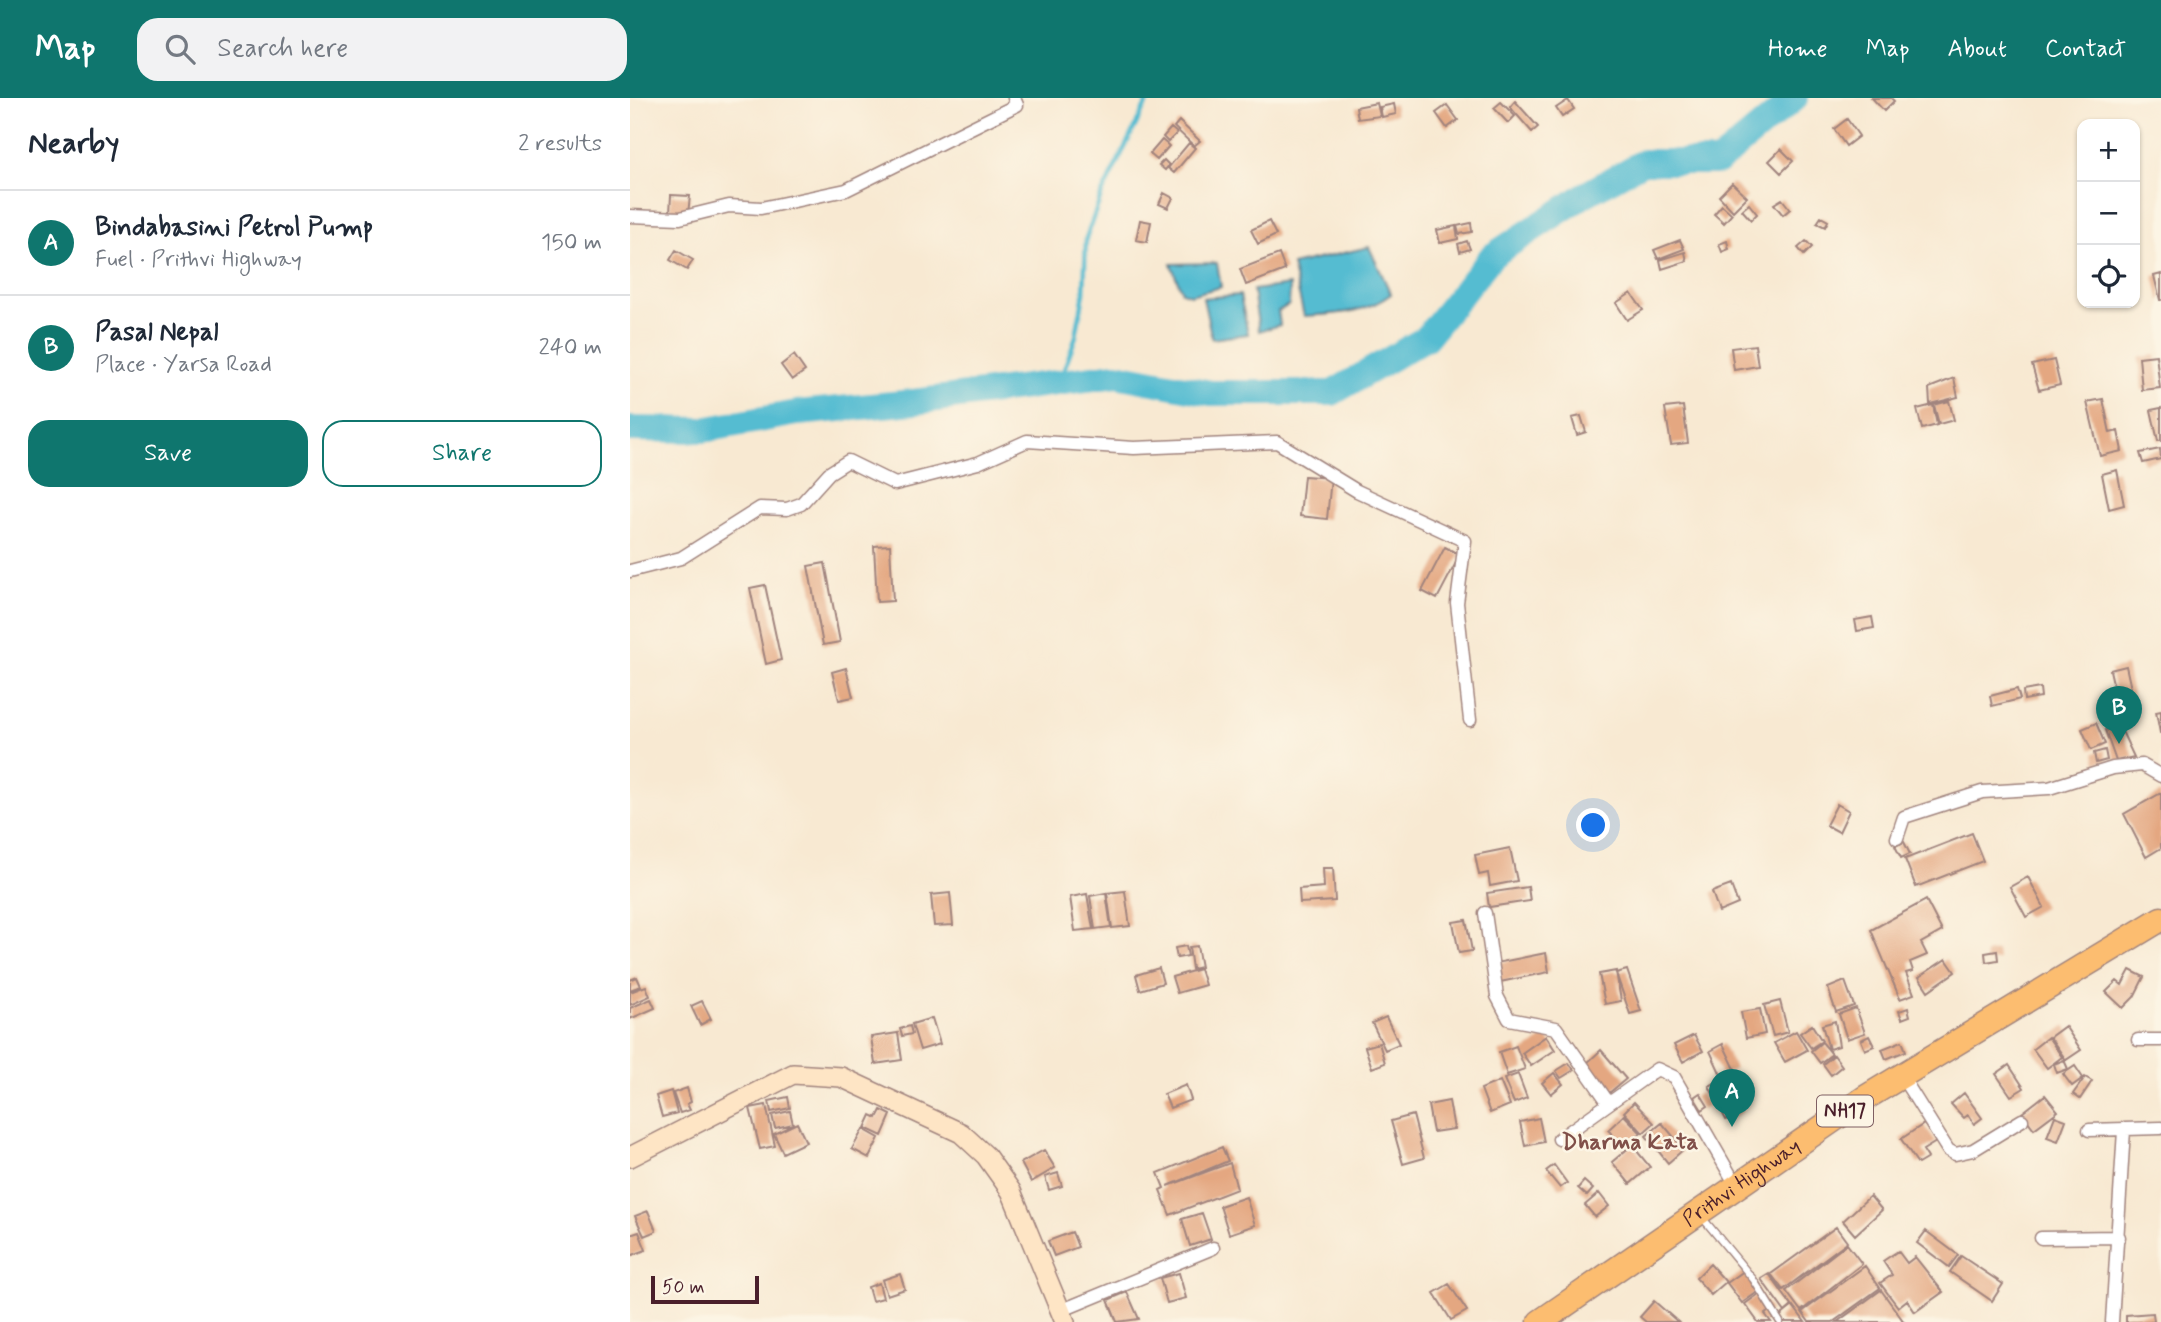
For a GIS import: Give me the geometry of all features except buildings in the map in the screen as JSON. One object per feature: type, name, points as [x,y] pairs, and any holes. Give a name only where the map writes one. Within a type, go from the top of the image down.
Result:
[{"type":"highway","name":"Prithvi Highway","points":[[1540,1322],[1736,1185],[1901,1075],[2161,919]]},
{"type":"main road","points":[[630,1157],[793,1073],[841,1077],[961,1133],[986,1156],[1011,1191],[1062,1316]]},
{"type":"street","points":[[630,216],[680,218],[729,206],[761,208],[846,190],[1017,105],[1014,98]]},
{"type":"street","points":[[630,570],[681,558],[760,508],[787,509],[801,504],[829,473],[848,461],[895,484],[978,463],[1027,441],[1134,448],[1278,442],[1357,491],[1465,541],[1457,603],[1470,720]]},
{"type":"street","points":[[1897,838],[1904,817],[1982,792],[2049,788],[2113,768],[2142,765],[2161,776]]},
{"type":"street","points":[[1485,913],[1497,996],[1509,1019],[1556,1028],[1608,1102]]},
{"type":"street","points":[[2138,1040],[2161,1040]]},
{"type":"street","points":[[1559,1139],[1657,1069],[1674,1077],[1736,1185]]},
{"type":"street","points":[[1901,1075],[1948,1150],[1955,1154],[1973,1150],[2022,1120]]},
{"type":"street","points":[[2089,1130],[2161,1128]]},
{"type":"street","points":[[2112,1322],[2124,1130]]},
{"type":"street","points":[[2041,1238],[2119,1237]]},
{"type":"street","points":[[1062,1316],[1213,1248]]},
{"type":"lane","points":[[1697,1212],[1753,1279],[1780,1322]]},
{"type":"water","points":[[1369,247],[1391,294],[1360,309],[1304,316],[1292,265]]},
{"type":"water","points":[[1217,263],[1221,287],[1190,295],[1182,292],[1171,264]]},
{"type":"water","points":[[1290,285],[1289,305],[1278,311],[1280,325],[1259,331],[1253,290]]},
{"type":"water","points":[[1240,295],[1248,334],[1212,339],[1203,298]]},
{"type":"waterway","points":[[1025,388],[1063,372],[1076,336],[1084,293],[1086,238],[1101,196],[1149,98]]},
{"type":"waterway","points":[[630,429],[703,430],[797,413],[914,402],[1116,375],[1211,393],[1332,393],[1426,338],[1492,256],[1586,194],[1643,162],[1718,162],[1795,98]]},
{"type":"place","name":"Pasal Nepal","points":[[2119,744]]},
{"type":"place","name":"Bindabasini Petrol Pump","points":[[1732,1127]]},
{"type":"district","name":"Dharma Kata","points":[[1630,1143]]}]
